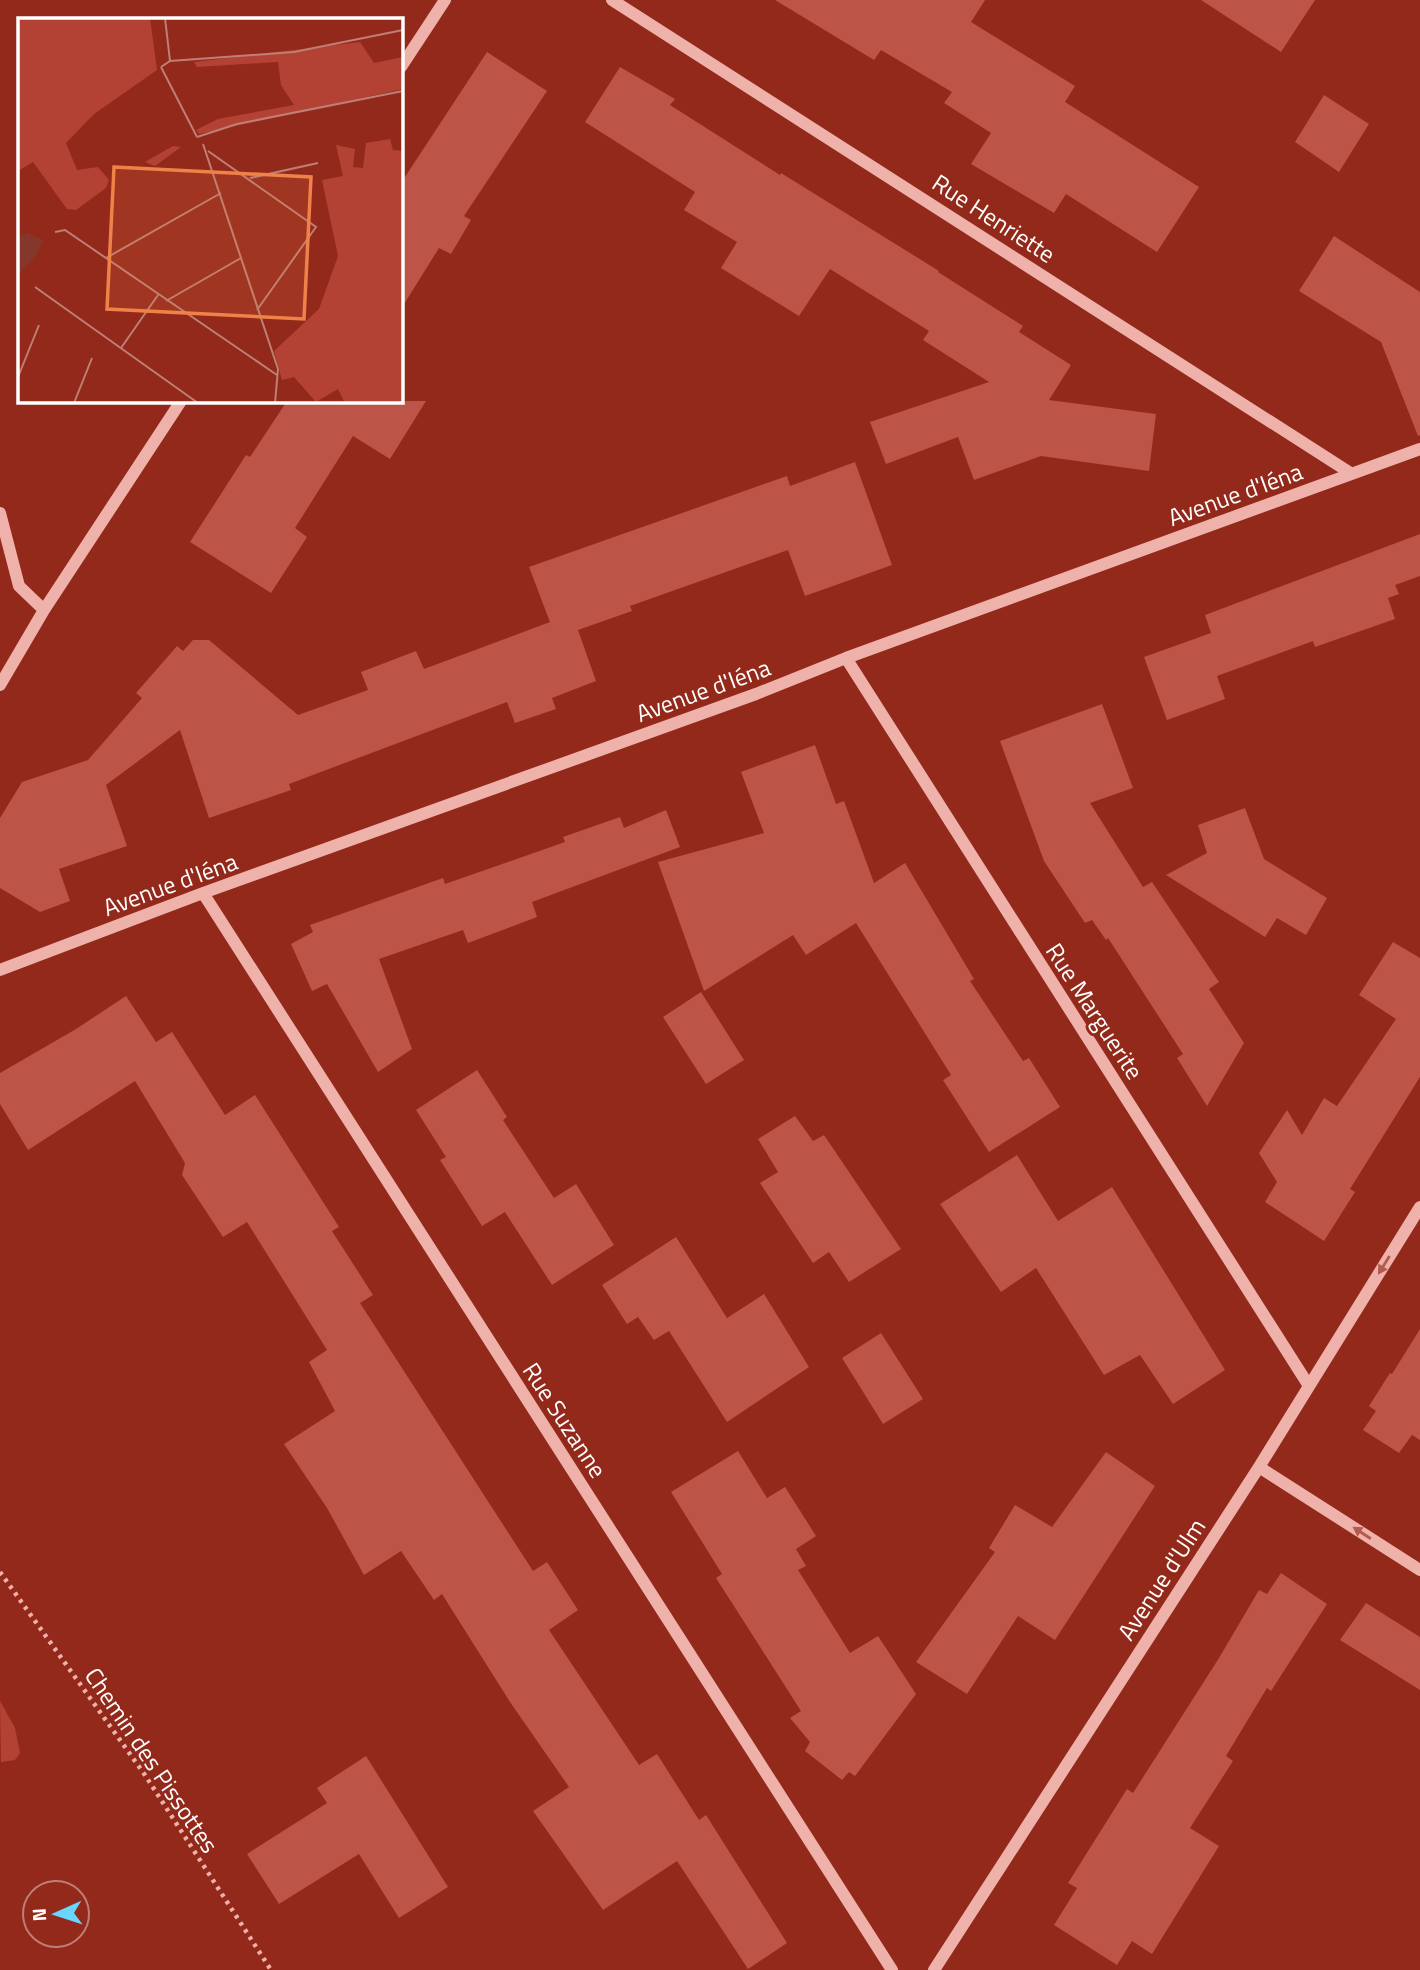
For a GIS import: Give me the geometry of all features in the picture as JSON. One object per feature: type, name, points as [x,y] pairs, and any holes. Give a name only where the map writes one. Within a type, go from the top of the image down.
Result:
[{"type":"street","points":[[402,65],[445,0]]},
{"type":"street","name":"Rue Henriette","points":[[612,0],[1297,436],[1352,474]]},
{"type":"street","points":[[0,685],[44,610],[180,402]]},
{"type":"street","name":"Avenue d'Iéna","points":[[0,970],[203,893],[743,699],[846,658],[1420,449]]},
{"type":"street","points":[[0,513],[19,586],[44,610]]},
{"type":"street","name":"Rue Marguerite","points":[[846,658],[1312,1380]]},
{"type":"street","name":"Rue Suzanne","points":[[203,893],[892,1970]]},
{"type":"street","name":"Avenue d'Ulm","points":[[933,1970],[1259,1467],[1420,1207]]},
{"type":"street","points":[[1259,1467],[1420,1570]]},
{"type":"path","name":"Chemin des Pissottes","points":[[0,1572],[145,1775],[271,1970]]},
{"type":"shaded area","points":[[0,1701],[15,1728],[20,1753],[15,1760],[1,1762]]},
{"type":"building","points":[[775,0],[985,0],[971,22],[1075,86],[1065,102],[1199,187],[1157,252],[1066,194],[1054,213],[971,164],[991,133],[944,103],[952,92],[881,50],[874,60]]},
{"type":"building","points":[[1201,0],[1315,0],[1281,52]]},
{"type":"building","points":[[487,52],[547,91],[464,216],[471,220],[451,254],[439,248],[402,307],[402,181]]},
{"type":"building","points":[[620,67],[675,99],[670,105],[1023,326],[1019,332],[1071,365],[1049,400],[1156,414],[1149,471],[1041,456],[974,480],[958,437],[886,464],[870,422],[989,382],[923,340],[929,331],[830,269],[799,316],[721,268],[737,242],[684,210],[695,192],[585,122]]},
{"type":"building","points":[[1324,95],[1369,124],[1339,172],[1295,142]]},
{"type":"building","points":[[1334,236],[1420,292],[1418,436],[1381,342],[1299,291]]},
{"type":"building","points":[[426,401],[390,459],[353,436],[295,528],[307,537],[271,593],[190,542],[246,455],[250,457],[286,402]]},
{"type":"building","points":[[855,462],[892,565],[805,596],[788,550],[630,606],[632,611],[578,630],[596,681],[552,698],[556,709],[515,723],[507,702],[289,784],[291,790],[209,818],[180,730],[106,785],[127,846],[59,869],[70,901],[40,912],[0,888],[0,818],[22,782],[88,760],[142,698],[136,693],[177,646],[183,651],[193,640],[209,640],[298,715],[368,690],[361,672],[416,651],[424,669],[550,622],[529,567],[787,476],[790,486]]},
{"type":"building","points":[[1420,534],[1420,576],[1395,585],[1399,594],[1388,598],[1395,619],[1315,647],[1313,641],[1217,676],[1225,699],[1167,720],[1144,657],[1211,633],[1205,615]]},
{"type":"building","points":[[1102,704],[1133,788],[1090,803],[1143,887],[1152,882],[1219,982],[1209,989],[1244,1043],[1207,1106],[1177,1058],[1183,1054],[1108,938],[1106,940],[1092,920],[1085,923],[1044,861],[1000,741]]},
{"type":"building","points":[[815,745],[836,804],[844,801],[874,883],[905,863],[974,979],[970,981],[1023,1061],[1029,1058],[1060,1107],[989,1152],[943,1080],[951,1075],[856,923],[806,955],[793,935],[704,991],[658,862],[764,833],[741,772]]},
{"type":"building","points":[[1245,808],[1264,859],[1327,898],[1306,935],[1277,918],[1265,937],[1166,875],[1207,853],[1198,825]]},
{"type":"building","points":[[666,810],[680,847],[532,902],[537,917],[468,943],[463,930],[379,959],[412,1049],[378,1072],[327,984],[312,991],[291,944],[313,932],[310,925],[443,878],[445,884],[565,842],[563,837],[620,817],[624,828]]},
{"type":"building","points":[[1393,942],[1420,958],[1420,1077],[1350,1189],[1355,1192],[1324,1241],[1265,1202],[1277,1182],[1259,1153],[1287,1110],[1302,1135],[1324,1098],[1337,1106],[1396,1019],[1359,995]]},
{"type":"building","points":[[701,992],[744,1060],[706,1084],[663,1017]]},
{"type":"building","points":[[126,996],[156,1042],[172,1032],[225,1115],[255,1095],[339,1227],[332,1231],[373,1295],[360,1303],[533,1571],[547,1562],[578,1610],[549,1630],[639,1765],[657,1754],[699,1820],[706,1815],[787,1943],[748,1969],[677,1861],[603,1910],[533,1811],[569,1787],[510,1702],[442,1594],[434,1600],[401,1551],[364,1575],[327,1508],[284,1444],[335,1411],[309,1362],[327,1350],[247,1222],[223,1237],[182,1175],[185,1163],[135,1081],[28,1150],[0,1104],[0,1073]]},
{"type":"building","points":[[477,1070],[507,1117],[503,1120],[554,1198],[576,1184],[614,1245],[552,1285],[505,1212],[482,1226],[440,1160],[446,1157],[416,1110]]},
{"type":"building","points":[[795,1116],[813,1141],[824,1135],[901,1249],[849,1282],[829,1252],[813,1263],[760,1183],[778,1172],[758,1139]]},
{"type":"building","points":[[1017,1155],[1058,1221],[1112,1187],[1225,1370],[1173,1404],[1140,1355],[1104,1375],[1036,1268],[1001,1292],[940,1204]]},
{"type":"building","points":[[676,1237],[727,1318],[764,1294],[809,1367],[727,1422],[669,1331],[654,1340],[638,1317],[627,1324],[602,1285]]},
{"type":"building","points":[[1420,1329],[1420,1440],[1412,1435],[1399,1453],[1363,1430],[1376,1411],[1369,1406]]},
{"type":"building","points":[[881,1333],[923,1399],[883,1424],[842,1358]]},
{"type":"building","points":[[738,1451],[767,1498],[785,1487],[816,1536],[796,1549],[806,1566],[798,1570],[850,1653],[878,1636],[916,1694],[855,1776],[849,1772],[842,1780],[805,1751],[810,1742],[790,1718],[801,1711],[716,1578],[722,1574],[671,1492]]},
{"type":"building","points":[[1106,1452],[1155,1486],[1055,1640],[1018,1616],[967,1694],[916,1662],[995,1552],[989,1548],[1015,1505],[1052,1527]]},
{"type":"building","points":[[1281,1573],[1327,1604],[1271,1691],[1267,1688],[1226,1756],[1233,1761],[1190,1828],[1219,1846],[1152,1954],[1132,1941],[1117,1965],[1054,1925],[1077,1888],[1068,1883],[1127,1789],[1133,1793],[1259,1590],[1267,1594]]},
{"type":"building","points":[[1366,1603],[1420,1637],[1420,1690],[1340,1640]]},
{"type":"building","points":[[366,1756],[448,1887],[399,1918],[359,1854],[279,1904],[247,1854],[327,1803],[317,1788]]}]
